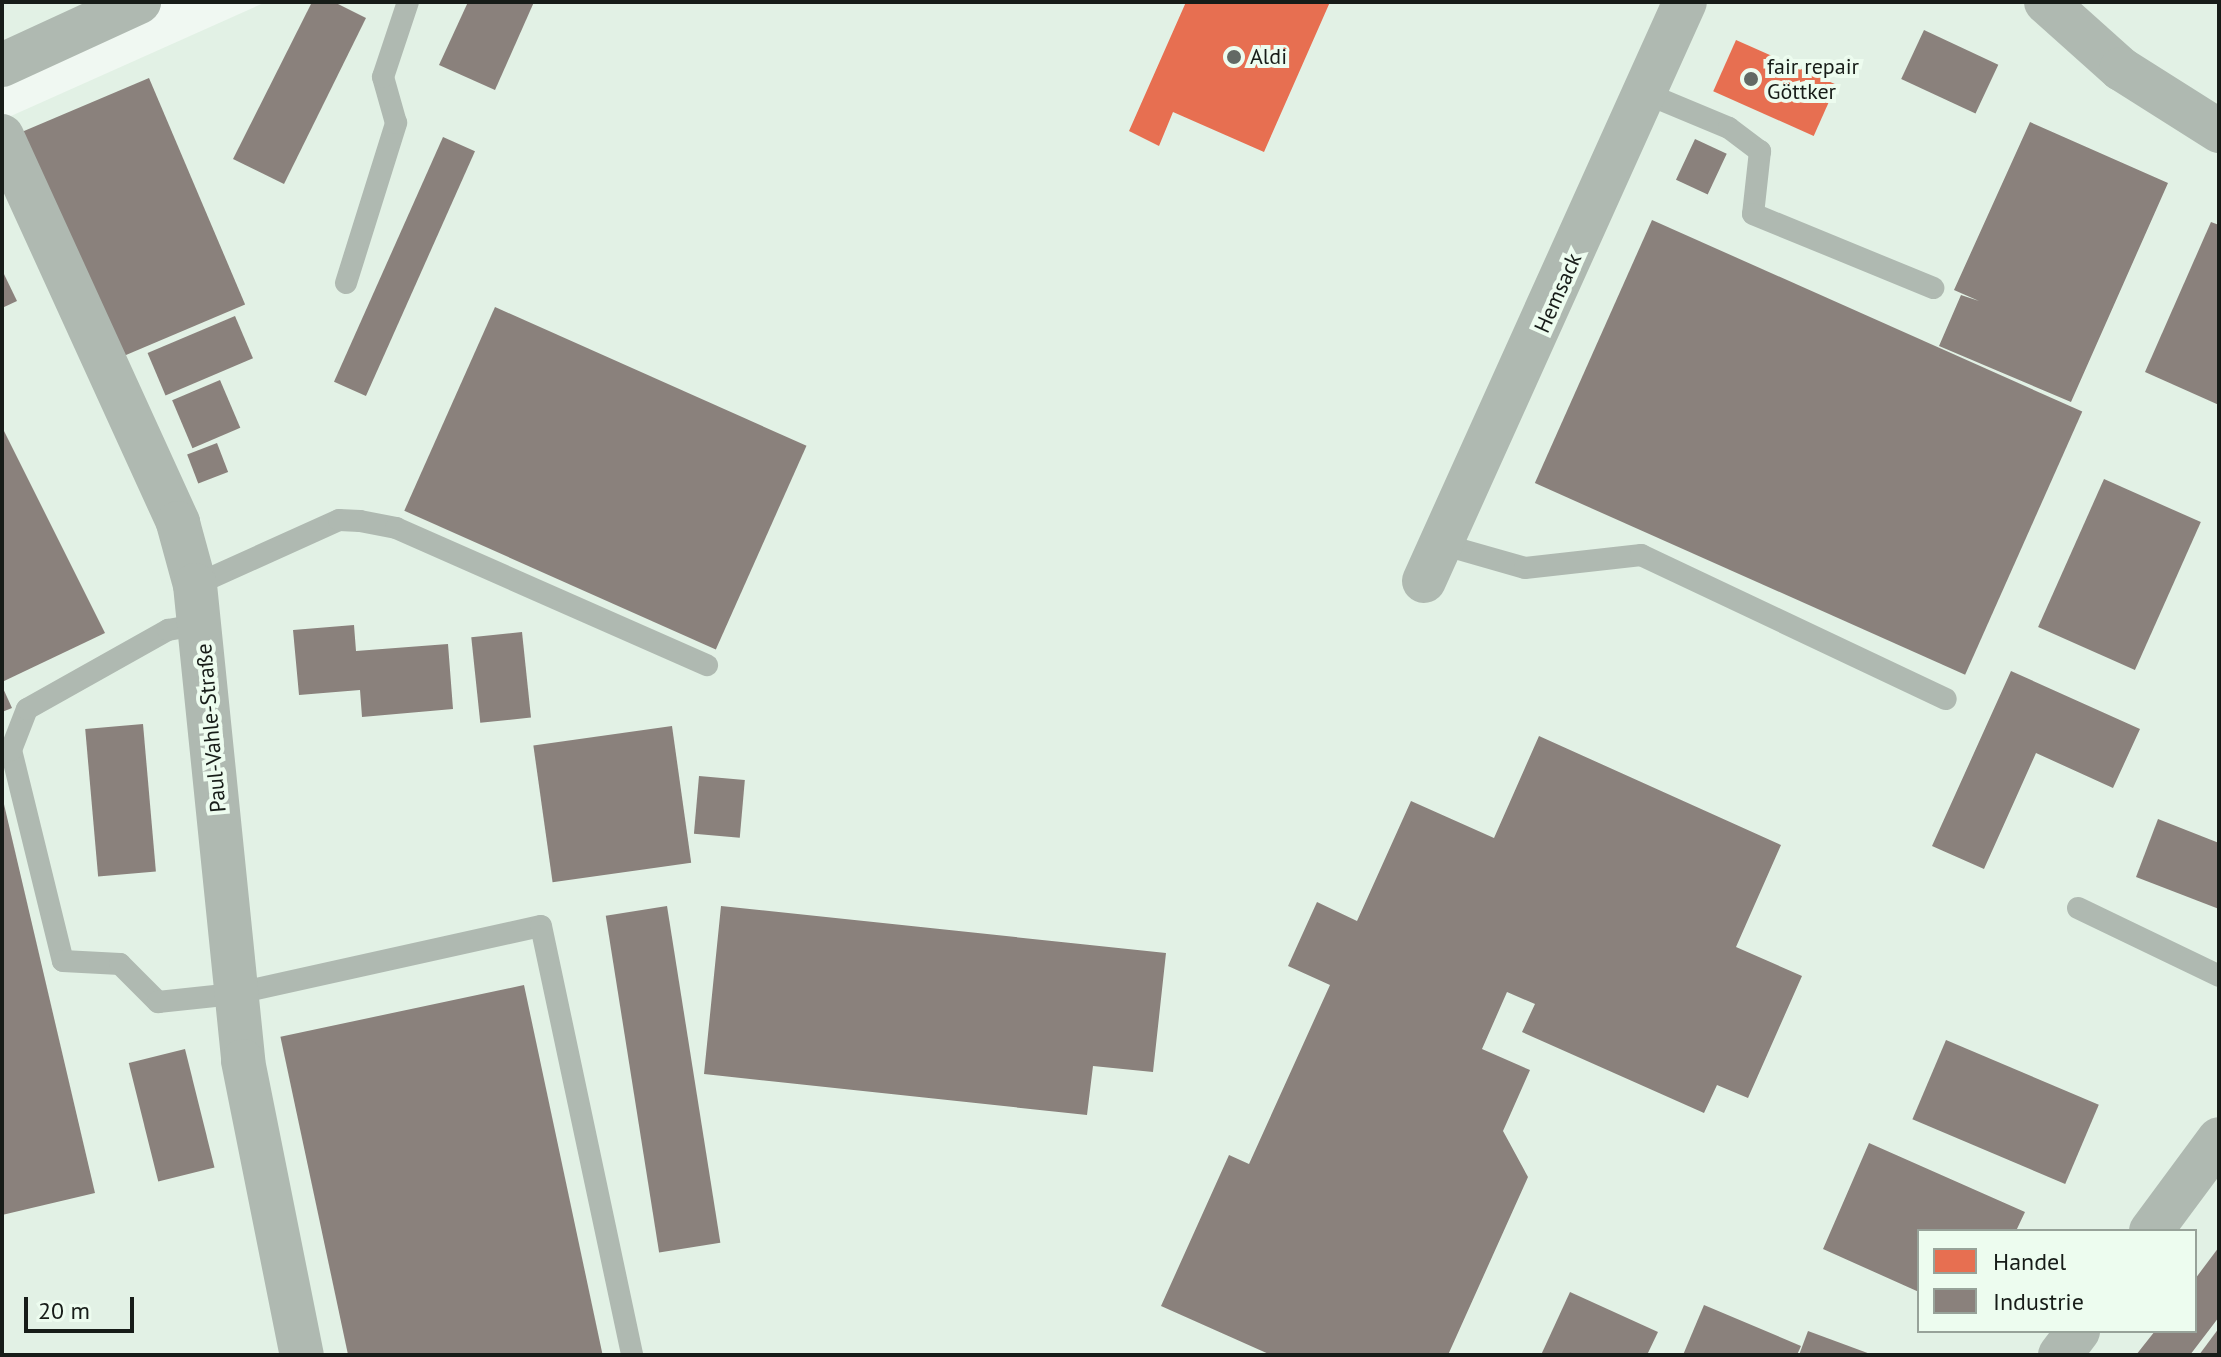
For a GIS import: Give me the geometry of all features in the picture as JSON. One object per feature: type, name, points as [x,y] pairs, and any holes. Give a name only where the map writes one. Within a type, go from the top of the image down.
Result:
[{"type":"street","points":[[2,65],[139,2]]},
{"type":"street","name":"Hemsack","points":[[1432,562],[1685,2]]},
{"type":"street","points":[[2046,2],[2121,69],[2219,131]]},
{"type":"street","name":"Paul-Vahle-Straße","points":[[2,136],[178,523],[198,604],[234,994],[302,1355]]},
{"type":"street","points":[[2152,1229],[2219,1139]]},
{"type":"street","points":[[2060,1355],[2076,1333]]},
{"type":"lane","points":[[346,283],[396,123],[383,77],[408,2]]},
{"type":"lane","points":[[1645,93],[1729,128],[1760,151],[1753,214],[1933,288]]},
{"type":"lane","points":[[632,1355],[541,926],[234,994],[158,1002],[120,964],[63,961],[6,751],[27,709],[168,630],[198,604],[339,520],[396,528],[707,665]]},
{"type":"lane","points":[[1432,562],[1525,568],[1641,555],[1946,699]]},
{"type":"lane","points":[[2078,908],[2219,976]]},
{"type":"shaded area","points":[[2,2],[90,2],[2,43]]},
{"type":"shaded area","points":[[266,2],[2219,2],[2219,1355],[2,1355],[2,120]]},
{"type":"building: Handel","name":"Aldi","points":[[1186,2],[1330,2],[1264,152],[1173,112],[1159,146],[1129,131]]},
{"type":"building: Handel","points":[[1736,40],[1836,85],[1814,136],[1713,91]]},
{"type":"building: Industrie","points":[[312,2],[334,2],[366,18],[284,184],[233,159]]},
{"type":"building: Industrie","points":[[468,2],[534,2],[495,90],[439,65]]},
{"type":"building: Industrie","points":[[1924,30],[1998,65],[1975,114],[1901,79]]},
{"type":"building: Industrie","points":[[149,78],[245,304],[117,359],[21,132]]},
{"type":"building: Industrie","points":[[2030,122],[2168,183],[2071,402],[1939,346],[1961,295],[1979,301],[1954,290]]},
{"type":"building: Industrie","points":[[443,137],[475,151],[366,396],[334,382]]},
{"type":"building: Industrie","points":[[1695,139],[1727,154],[1708,195],[1676,180]]},
{"type":"building: Industrie","points":[[1652,220],[2082,412],[1965,675],[1535,483]]},
{"type":"building: Industrie","points":[[2211,222],[2219,225],[2219,405],[2145,372]]},
{"type":"building: Industrie","points":[[2,270],[17,301],[2,308]]},
{"type":"building: Industrie","points":[[495,307],[807,446],[716,649],[404,511]]},
{"type":"building: Industrie","points":[[235,316],[253,358],[166,395],[148,353]]},
{"type":"building: Industrie","points":[[220,380],[240,428],[192,448],[172,400]]},
{"type":"building: Industrie","points":[[2,427],[105,633],[2,682]]},
{"type":"building: Industrie","points":[[217,443],[228,472],[198,483],[187,454]]},
{"type":"building: Industrie","points":[[2104,479],[2201,522],[2135,670],[2038,627]]},
{"type":"building: Industrie","points":[[354,625],[356,651],[448,644],[453,709],[362,717],[360,690],[299,695],[293,630]]},
{"type":"building: Industrie","points":[[522,632],[531,718],[480,723],[471,637]]},
{"type":"building: Industrie","points":[[2011,671],[2140,729],[2113,788],[2036,753],[1984,869],[1932,846]]},
{"type":"building: Industrie","points":[[2,686],[12,708],[2,712]]},
{"type":"building: Industrie","points":[[143,724],[156,871],[98,876],[85,729]]},
{"type":"building: Industrie","points":[[672,726],[691,863],[553,882],[533,745]]},
{"type":"building: Industrie","points":[[1539,736],[1781,845],[1736,947],[1802,976],[1748,1098],[1717,1085],[1704,1113],[1522,1032],[1535,1004],[1507,992],[1482,1049],[1530,1070],[1503,1131],[1528,1177],[1448,1355],[1271,1355],[1161,1306],[1229,1155],[1249,1164],[1330,985],[1288,966],[1317,902],[1357,921],[1411,801],[1494,838]]},
{"type":"building: Industrie","points":[[699,776],[745,780],[740,838],[694,834]]},
{"type":"building: Industrie","points":[[2,801],[95,1193],[2,1215]]},
{"type":"building: Industrie","points":[[2158,819],[2219,843],[2219,909],[2136,877]]},
{"type":"building: Industrie","points":[[667,906],[720,1243],[659,1253],[606,916]]},
{"type":"building: Industrie","points":[[721,906],[1166,953],[1153,1072],[1093,1066],[1087,1115],[704,1074]]},
{"type":"building: Industrie","points":[[524,985],[603,1355],[348,1355],[280,1037]]},
{"type":"building: Industrie","points":[[1946,1040],[2099,1105],[2065,1184],[1912,1119]]},
{"type":"building: Industrie","points":[[185,1049],[215,1167],[158,1181],[129,1063]]},
{"type":"building: Industrie","points":[[1869,1143],[2025,1212],[2017,1229],[1917,1229],[1917,1291],[1823,1249]]},
{"type":"building: Industrie","points":[[2219,1247],[2219,1317],[2190,1355],[2136,1355],[2153,1333],[2197,1333],[2197,1276]]},
{"type":"building: Industrie","points":[[1570,1292],[1658,1332],[1647,1355],[1541,1355]]},
{"type":"building: Industrie","points":[[1704,1305],[1801,1346],[1797,1355],[1683,1355]]},
{"type":"building: Industrie","points":[[2219,1328],[2219,1355],[2199,1355]]},
{"type":"building: Industrie","points":[[1808,1331],[1873,1355],[1799,1355]]},
{"type":"place","name":"Aldi","points":[[1234,57]]},
{"type":"place","name":"fair repair Göttker","points":[[1751,79]]}]
